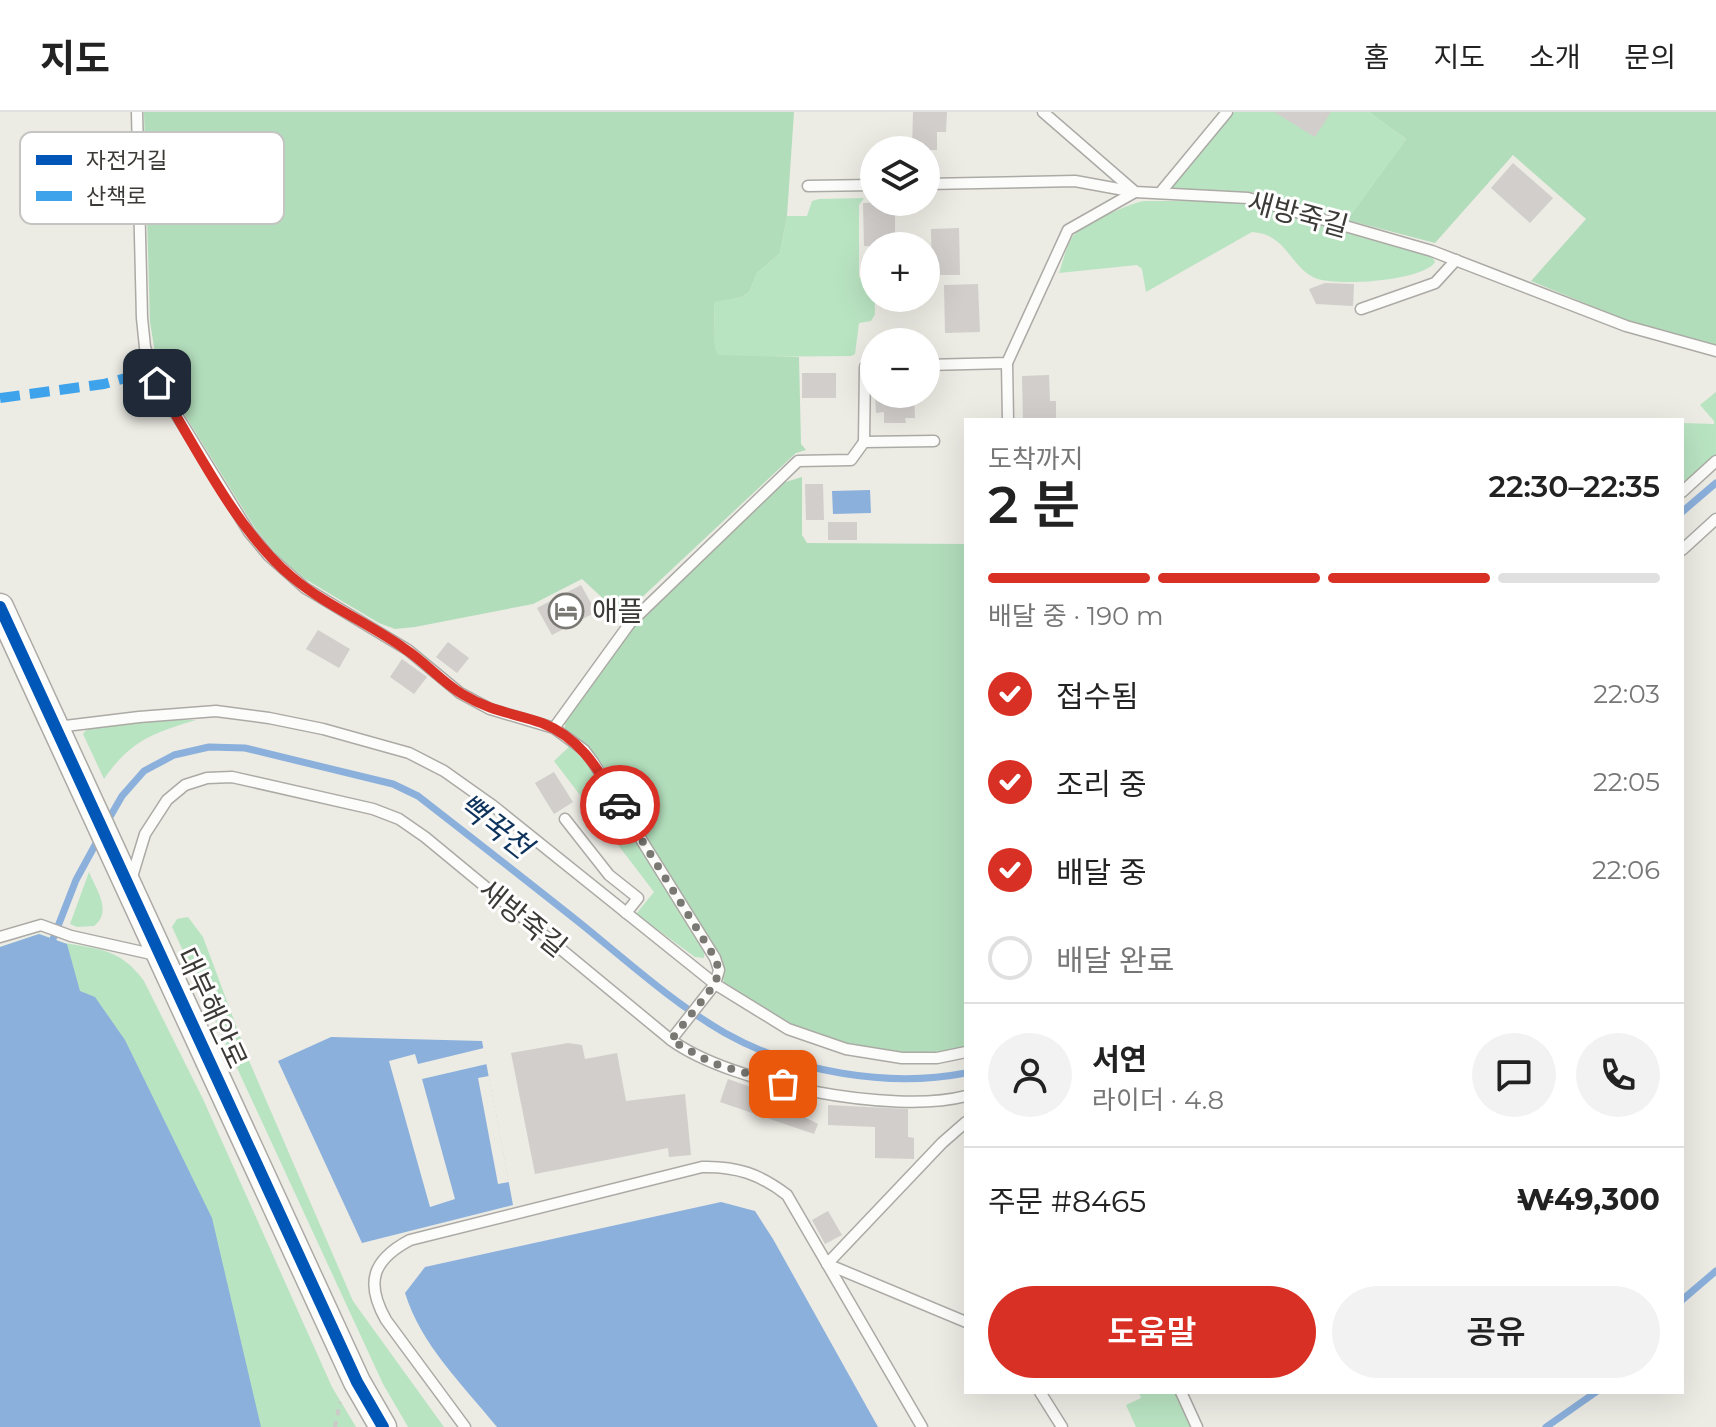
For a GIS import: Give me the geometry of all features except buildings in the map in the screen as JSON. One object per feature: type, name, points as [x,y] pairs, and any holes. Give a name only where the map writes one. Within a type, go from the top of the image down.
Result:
[{"type":"street","name":"대부해안로","points":[[0,607],[357,1382],[383,1427]]},
{"type":"lane","points":[[137,112],[137,132]]},
{"type":"lane","points":[[1008,418],[1007,363],[1068,230],[1135,192],[1043,112]]},
{"type":"lane","points":[[1160,193],[1227,112]]},
{"type":"lane","name":"새방죽길","points":[[940,184],[1075,181],[1135,192],[1248,198],[1432,251],[1626,326],[1716,351]]},
{"type":"lane","points":[[808,186],[860,185]]},
{"type":"lane","points":[[140,224],[142,318],[149,366],[249,532],[269,556],[305,588],[408,650],[460,693],[490,709],[554,728],[584,750],[593,762],[715,958],[719,970],[713,987],[671,1040]]},
{"type":"lane","points":[[1361,309],[1435,283],[1456,260]]},
{"type":"lane","points":[[940,365],[1007,363]]},
{"type":"lane","points":[[554,728],[630,623],[798,461],[851,460],[864,442],[864,408]]},
{"type":"lane","points":[[864,442],[934,441]]},
{"type":"lane","points":[[1684,490],[1716,461]]},
{"type":"lane","points":[[1684,548],[1716,519]]},
{"type":"lane","points":[[55,728],[216,711],[323,729],[409,753],[444,771],[492,805],[713,987],[788,1029],[846,1049],[902,1058],[937,1058],[964,1052]]},
{"type":"lane","name":"새방죽길","points":[[124,875],[158,811],[175,792],[196,781],[232,777],[373,809],[399,819],[425,837],[671,1040],[712,1063],[821,1093],[931,1101],[964,1096]]},
{"type":"lane","points":[[565,819],[609,875],[638,898],[626,913]]},
{"type":"lane","points":[[0,937],[41,925],[71,936],[163,956]]},
{"type":"lane","points":[[827,1264],[964,1124]]},
{"type":"lane","points":[[465,1427],[376,1303],[373,1280],[381,1262],[394,1249],[410,1240],[702,1167],[723,1166],[748,1171],[769,1181],[787,1195],[922,1427]]},
{"type":"lane","points":[[827,1264],[964,1321]]},
{"type":"lane","points":[[1041,1394],[1062,1427]]},
{"type":"lane","points":[[1182,1394],[1197,1427]]},
{"type":"path","points":[[335,1427],[342,1397]]},
{"type":"green space","points":[[144,112],[794,112],[787,216],[780,253],[757,273],[749,292],[742,297],[714,302],[715,348],[719,355],[799,357],[801,444],[806,450],[796,453],[622,616],[582,579],[533,604],[415,627],[395,629],[379,623],[305,579],[275,553],[255,528],[165,383],[157,365],[150,322],[147,224],[284,224],[284,132],[145,132]]},
{"type":"green space","points":[[1234,112],[1369,112],[1406,139],[1347,220],[1251,192],[1169,189]]},
{"type":"green space","points":[[1369,112],[1716,112],[1716,345],[1628,321],[1531,281],[1586,219],[1513,155],[1435,243],[1347,220],[1406,139]]},
{"type":"green space","points":[[860,198],[860,312],[875,314],[871,321],[859,323],[855,354],[719,355],[715,348],[714,301],[742,297],[749,292],[757,273],[780,253],[787,216],[807,216],[812,201]]},
{"type":"green space","points":[[1144,201],[1242,201],[1431,255],[1435,262],[1427,269],[1397,278],[1326,281],[1306,273],[1273,238],[1252,232],[1146,292],[1142,269],[1137,265],[1059,273],[1068,244],[1078,231],[1106,215]]},
{"type":"green space","points":[[1716,392],[1716,455],[1684,483],[1684,423],[1714,424],[1700,405]]},
{"type":"green space","points":[[802,477],[802,535],[807,543],[964,544],[964,1048],[899,1052],[833,1041],[790,1025],[726,986],[718,954],[598,758],[565,728],[565,720],[636,624],[779,484]]},
{"type":"green space","points":[[196,720],[167,729],[133,747],[104,779],[83,734],[87,729]]},
{"type":"green space","points":[[570,746],[589,765],[705,949],[704,958],[695,957],[636,914],[654,892],[554,761]]},
{"type":"green space","points":[[89,872],[101,900],[102,914],[94,926],[77,927],[70,924]]},
{"type":"green space","points":[[188,917],[203,937],[250,1063],[353,1301],[444,1427],[408,1427],[383,1384],[172,927],[177,919]]},
{"type":"green space","points":[[39,934],[118,956],[144,981],[203,1099],[332,1387],[356,1427],[0,1427],[0,947]]},
{"type":"green space","points":[[1140,1394],[1176,1394],[1190,1427],[1136,1427],[1126,1405],[1141,1398]]},
{"type":"water","points":[[870,490],[871,513],[833,514],[832,491]]},
{"type":"water","points":[[39,934],[67,944],[80,991],[95,997],[125,1040],[212,1218],[261,1427],[0,1427],[0,947]]},
{"type":"water","points":[[331,1037],[482,1041],[513,1205],[362,1243],[278,1061]]},
{"type":"water","points":[[721,1202],[755,1211],[878,1427],[497,1427],[432,1347],[405,1293],[425,1267]]},
{"type":"pier","points":[[484,1048],[487,1064],[422,1079],[455,1199],[430,1207],[389,1061],[415,1054],[418,1064]]},
{"type":"pier","points":[[489,1076],[509,1182],[498,1184],[478,1078]]},
{"type":"waterway","name":"뻑꾹천","points":[[1684,510],[1716,483]]},
{"type":"waterway","name":"뻑꾹천","points":[[107,822],[122,796],[144,771],[174,755],[209,747],[245,748],[393,784],[418,796],[669,995],[725,1033],[752,1047],[811,1067],[874,1077],[905,1079],[964,1073]]},
{"type":"waterway","name":"뻑꾹천","points":[[53,939],[76,880],[100,836]]},
{"type":"waterway","points":[[1684,1298],[1716,1271]]},
{"type":"waterway","points":[[1546,1427],[1593,1394]]},
{"type":"marked path","points":[[0,398],[104,384],[151,371]]},
{"type":"cycle path","points":[[0,607],[357,1382],[383,1427]]},
{"type":"way so far","points":[[620,805],[715,958],[719,970],[715,984],[671,1040],[712,1063],[783,1084]]},
{"type":"place","name":"애플","points":[[566,611]]},
{"type":"route","points":[[157,383],[249,532],[289,575],[305,588],[408,650],[460,693],[490,709],[554,728],[571,739],[593,762],[620,805]]}]
